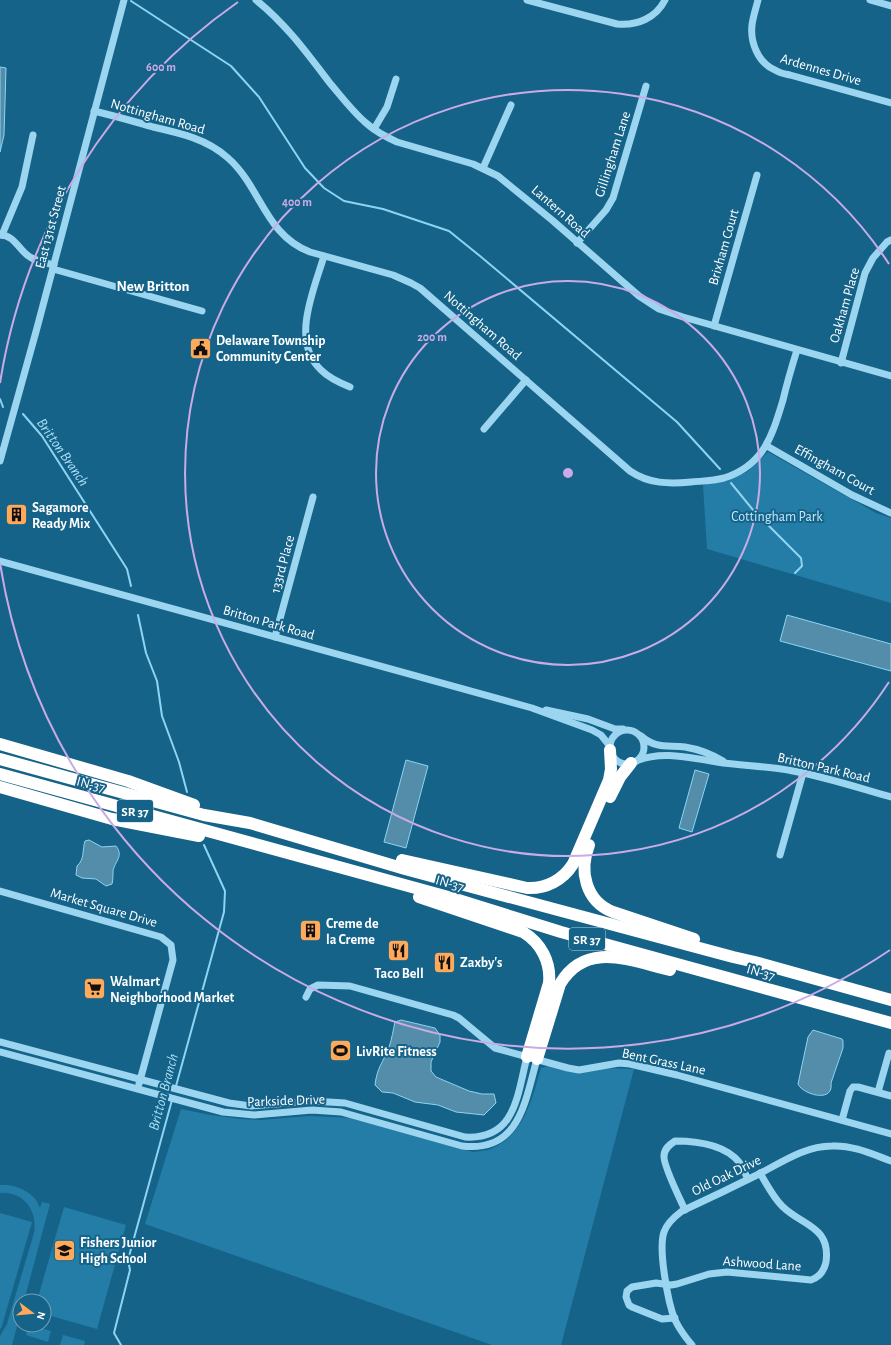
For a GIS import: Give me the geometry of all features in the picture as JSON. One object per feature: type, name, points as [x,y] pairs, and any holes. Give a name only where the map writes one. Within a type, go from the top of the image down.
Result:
[{"type":"highway","points":[[0,744],[128,781],[250,823]]},
{"type":"highway","points":[[300,837],[522,887],[534,888],[546,886],[562,877],[573,864],[609,780],[611,769],[610,748]]},
{"type":"highway","name":"IN-37","points":[[0,758],[204,815],[250,823],[412,871],[755,962],[891,1000]]},
{"type":"highway","points":[[633,762],[617,782],[586,855],[585,875],[590,892],[597,901],[609,910],[737,954],[755,962]]},
{"type":"highway","name":"IN-37","points":[[0,774],[452,898],[561,932],[891,1023]]},
{"type":"highway","points":[[0,787],[112,819],[235,844],[270,848]]},
{"type":"highway","points":[[349,870],[373,883],[523,932],[537,943],[547,963],[549,983],[532,1058]]},
{"type":"highway","points":[[532,1058],[560,984],[574,967],[593,958],[611,957],[728,983],[755,986]]},
{"type":"street","name":"East 131st Street","points":[[0,461],[124,0]]},
{"type":"street","name":"Lantern Road","points":[[256,0],[285,26],[356,114],[374,129],[397,142],[483,168],[498,176],[626,286],[652,305],[676,315],[891,376]]},
{"type":"street","points":[[527,0],[617,24],[626,25],[638,23],[649,18],[658,10],[665,0]]},
{"type":"street","name":"Ardennes Drive","points":[[758,0],[752,24],[752,34],[756,50],[766,64],[774,70],[790,75],[891,103]]},
{"type":"street","points":[[870,0],[891,6]]},
{"type":"street","points":[[374,129],[387,107],[396,79]]},
{"type":"street","name":"Gillingham Lane","points":[[577,243],[601,216],[614,198],[646,86]]},
{"type":"street","points":[[483,168],[512,105]]},
{"type":"street","name":"Nottingham Road","points":[[94,111],[191,137],[224,154],[240,170],[268,216],[281,233],[299,247],[324,256],[393,276],[416,285],[630,471],[652,481],[673,483],[708,481],[724,478],[734,474],[748,465],[767,446],[775,426],[797,350]]},
{"type":"street","points":[[33,135],[22,187],[1,235],[17,243],[29,257],[53,267],[202,311]]},
{"type":"street","name":"Brixham Court","points":[[714,326],[757,175]]},
{"type":"street","name":"Oakham Place","points":[[841,363],[867,269],[873,258],[887,242],[891,240]]},
{"type":"street","points":[[324,256],[307,317],[305,328],[306,342],[313,360],[321,370],[336,381],[350,387]]},
{"type":"street","points":[[484,429],[526,380]]},
{"type":"street","name":"Effingham Court","points":[[767,446],[852,495],[891,513]]},
{"type":"street","name":"133rd Place","points":[[275,637],[314,497]]},
{"type":"street","name":"Britton Park Road","points":[[0,561],[532,708],[588,720],[615,729],[625,729]]},
{"type":"street","name":"Britton Park Road","points":[[532,708],[541,713],[592,730],[601,735],[610,748]]},
{"type":"street","points":[[625,729],[631,730],[640,736],[643,741],[643,752],[633,762],[620,762],[612,755],[610,748],[611,739],[615,734],[625,729]]},
{"type":"street","name":"Britton Park Road","points":[[640,736],[655,745],[696,749],[726,763]]},
{"type":"street","name":"Britton Park Road","points":[[633,762],[646,757],[662,755],[684,756],[726,763],[785,769],[891,796]]},
{"type":"street","points":[[780,855],[803,773]]},
{"type":"street","name":"Market Square Drive","points":[[0,891],[161,937],[171,945],[173,960],[138,1089]]},
{"type":"street","name":"Bent Grass Lane","points":[[306,997],[310,989],[318,985],[351,987],[453,1015],[462,1020],[492,1046],[576,1070],[619,1063],[630,1064],[891,1134]]},
{"type":"street","name":"Parkside Drive","points":[[0,1042],[229,1103],[250,1106],[312,1101],[340,1102],[356,1105],[465,1137],[474,1137],[492,1133],[501,1128],[511,1113],[532,1058]]},
{"type":"street","name":"Parkside Drive","points":[[0,1052],[224,1112],[242,1115],[265,1115],[312,1110],[341,1112],[462,1146],[474,1147],[493,1143],[502,1138],[514,1126],[522,1113],[532,1058]]},
{"type":"street","points":[[878,1092],[889,1052]]},
{"type":"street","points":[[842,1120],[850,1092],[853,1087],[891,1096]]},
{"type":"street","points":[[685,1210],[664,1161],[665,1151],[670,1144],[675,1141],[707,1144],[723,1149],[734,1157],[740,1164],[748,1179]]},
{"type":"street","name":"Old Oak Drive","points":[[692,1345],[683,1336],[675,1318],[664,1274],[663,1233],[666,1226],[674,1217],[796,1154],[818,1147],[831,1146],[855,1148],[891,1161]]},
{"type":"street","name":"Ashwood Lane","points":[[675,1318],[662,1319],[632,1308],[626,1297],[628,1291],[632,1287],[656,1283],[677,1284],[709,1274],[727,1272],[811,1280],[819,1276],[825,1267],[826,1245],[819,1232],[781,1206],[771,1193],[760,1173]]},
{"type":"green space","name":"Cottingham Park","points":[[768,452],[876,513],[891,518],[891,603],[707,549],[703,485],[725,481],[747,472]]},
{"type":"green space","points":[[549,1066],[634,1069],[561,1345],[492,1345],[145,1224],[181,1109],[241,1119],[261,1120],[310,1116],[351,1118],[473,1152],[491,1149],[502,1143],[511,1135],[519,1125],[530,1104],[541,1068]]},
{"type":"green space","points":[[0,1185],[12,1186],[29,1193],[38,1202],[40,1208],[42,1202],[50,1204],[26,1293],[16,1293],[34,1233],[34,1217],[27,1204],[22,1199],[16,1195],[0,1193]]},
{"type":"green space","points":[[64,1207],[126,1225],[97,1329],[52,1316],[52,1293],[39,1293]]},
{"type":"green space","points":[[0,1213],[32,1222],[1,1329],[0,1328]]},
{"type":"green space","points":[[12,1307],[12,1333],[15,1333],[12,1345],[0,1345],[0,1336],[7,1324]]},
{"type":"green space","points":[[27,1333],[50,1333],[48,1342],[26,1335]]},
{"type":"green space","points":[[63,1335],[85,1341],[84,1345],[60,1345]]},
{"type":"shaded area","points":[[0,67],[6,68],[4,135],[0,152]]},
{"type":"shaded area","points":[[787,615],[891,644],[891,671],[780,641]]},
{"type":"shaded area","points":[[406,760],[428,766],[406,848],[384,842]]},
{"type":"shaded area","points":[[695,770],[709,774],[692,832],[679,828]]},
{"type":"shaded area","points":[[89,840],[102,847],[116,846],[119,856],[113,871],[112,884],[106,886],[96,879],[82,878],[76,875],[77,866],[82,857],[85,841]]},
{"type":"shaded area","points":[[401,1020],[435,1028],[440,1035],[440,1042],[431,1062],[431,1071],[436,1077],[469,1091],[482,1094],[494,1094],[496,1103],[484,1115],[456,1112],[438,1105],[415,1102],[393,1093],[382,1092],[375,1085],[379,1069],[390,1044],[395,1022]]},
{"type":"shaded area","points":[[813,1030],[842,1039],[843,1041],[843,1048],[831,1083],[831,1089],[828,1093],[823,1095],[811,1094],[801,1088],[798,1084],[808,1037]]},
{"type":"waterway","points":[[131,1],[231,66],[259,97],[305,168],[324,188],[344,201],[383,209],[449,231],[677,422],[720,469]]},
{"type":"waterway","name":"Britton Branch","points":[[0,399],[3,407]]},
{"type":"waterway","name":"Britton Branch","points":[[23,414],[42,436],[127,569],[131,586]]},
{"type":"waterway","points":[[731,483],[753,510],[801,558],[802,566],[795,573]]},
{"type":"waterway","name":"Britton Branch","points":[[138,615],[146,653],[157,681],[162,716],[179,762],[187,792]]},
{"type":"waterway","name":"Britton Branch","points":[[176,1086],[224,912],[225,891],[204,845]]},
{"type":"waterway","name":"Britton Branch","points":[[121,1345],[114,1333],[130,1270],[128,1260],[172,1100]]},
{"type":"place","name":"Delaware Township Community Center","points":[[201,348]]},
{"type":"place","name":"Sagamore Ready Mix","points":[[17,515]]},
{"type":"place","name":"Creme de la Creme","points":[[311,931]]},
{"type":"place","name":"Taco Bell","points":[[399,951]]},
{"type":"place","name":"Zaxby's","points":[[444,962]]},
{"type":"place","name":"Walmart Neighborhood Market","points":[[94,989]]},
{"type":"place","name":"LivRite Fitness","points":[[340,1051]]},
{"type":"place","name":"Fishers Junior High School","points":[[64,1250]]},
{"type":"district","name":"New Britton","points":[[153,286]]}]
